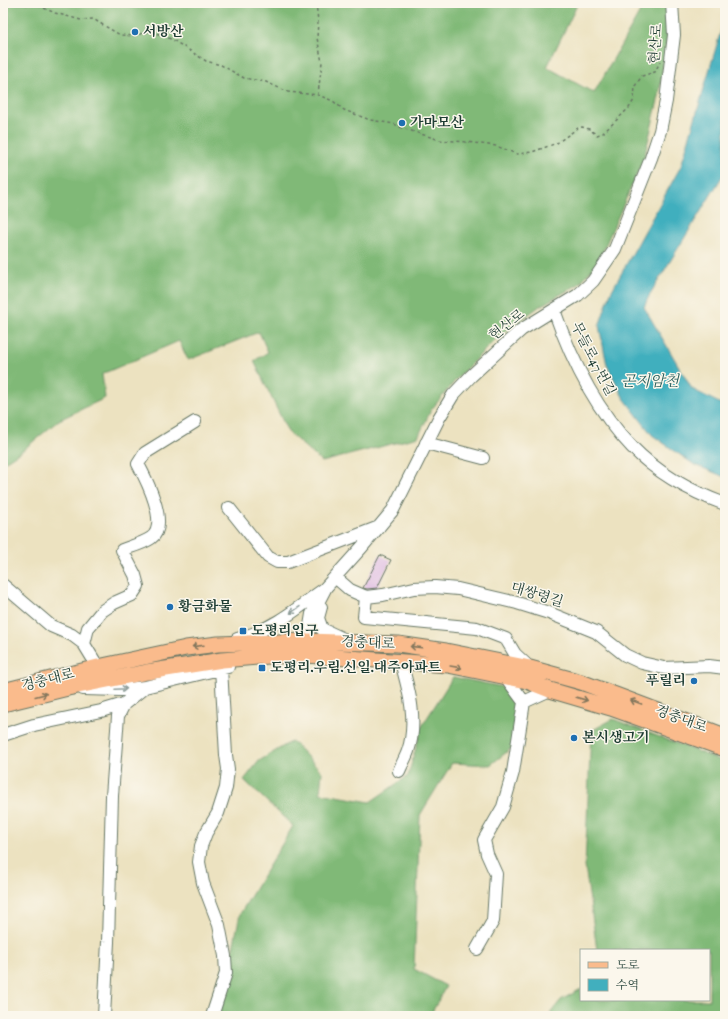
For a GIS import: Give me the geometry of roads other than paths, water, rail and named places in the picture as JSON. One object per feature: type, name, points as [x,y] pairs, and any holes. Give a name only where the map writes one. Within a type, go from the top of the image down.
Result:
[{"type":"main road","name":"경충대로","points":[[3,704],[68,688],[147,672],[222,660],[269,656],[306,648],[351,642],[398,644],[446,651],[530,668],[581,682],[725,736]]},
{"type":"main road","name":"경충대로","points":[[3,691],[98,667],[186,648],[218,644],[306,648],[401,662],[448,665],[527,681],[550,690],[611,708],[725,749]]},
{"type":"street","name":"현산로","points":[[306,648],[312,614],[326,587],[393,510],[439,418],[453,395],[499,349],[521,330],[578,295],[593,281],[615,249],[651,158],[660,131],[666,102],[674,35],[672,3]]},
{"type":"street","points":[[561,332],[562,316],[571,299]]},
{"type":"street","name":"무들로47번길","points":[[554,310],[561,332],[592,396],[632,447],[655,467],[686,487],[724,506]]},
{"type":"street","points":[[535,321],[548,322],[561,332]]},
{"type":"street","points":[[84,644],[88,628],[102,611],[114,603],[132,595],[138,586],[135,575],[122,550],[151,538],[156,531],[158,518],[152,491],[138,464],[145,453],[195,422]]},
{"type":"street","points":[[426,443],[483,458]]},
{"type":"street","points":[[229,508],[261,550],[268,557],[277,562],[288,562],[380,526]]},
{"type":"street","points":[[335,577],[350,590],[366,597],[364,617],[400,622],[477,628],[506,639],[515,654],[530,668]]},
{"type":"street","points":[[3,585],[51,626],[72,635],[84,644],[98,667]]},
{"type":"street","points":[[326,587],[318,618],[322,629],[351,642]]},
{"type":"street","points":[[218,644],[251,636],[274,625],[326,587]]},
{"type":"street","name":"대쌍령길","points":[[366,597],[414,588],[435,587],[458,590],[517,603],[583,626],[596,632],[625,655],[642,663],[664,668],[709,666],[725,668]]},
{"type":"street","points":[[68,688],[120,690],[145,687],[269,656]]},
{"type":"street","points":[[399,771],[409,750],[412,729],[412,710],[401,662]]},
{"type":"street","points":[[212,1016],[226,973],[225,956],[219,925],[203,882],[199,862],[201,846],[206,833],[218,814],[226,788],[228,769],[221,668]]},
{"type":"street","points":[[477,949],[493,921],[496,882],[496,874],[484,840],[503,807],[513,772],[524,702],[505,676]]},
{"type":"street","points":[[3,735],[34,725],[101,711],[124,704],[145,687]]},
{"type":"street","points":[[524,702],[550,690]]},
{"type":"street","points":[[104,1016],[108,942],[112,796],[116,732],[118,716],[124,704]]},
{"type":"water","name":"곤지암천","points":[[725,17],[725,172],[650,294],[644,307],[692,389],[725,406],[725,477],[693,464],[652,435],[623,397],[607,365],[599,326],[611,292],[681,166]]},
{"type":"place","name":"서방산","points":[[135,32]]},
{"type":"place","name":"가마모산","points":[[402,123]]},
{"type":"place","name":"황금화물","points":[[170,607]]},
{"type":"place","name":"도평리입구","points":[[243,631]]},
{"type":"place","name":"도평리.우림.신일.대주아파트","points":[[262,668]]},
{"type":"place","name":"푸릴리","points":[[694,681]]},
{"type":"place","name":"본시생고기","points":[[574,738]]}]
